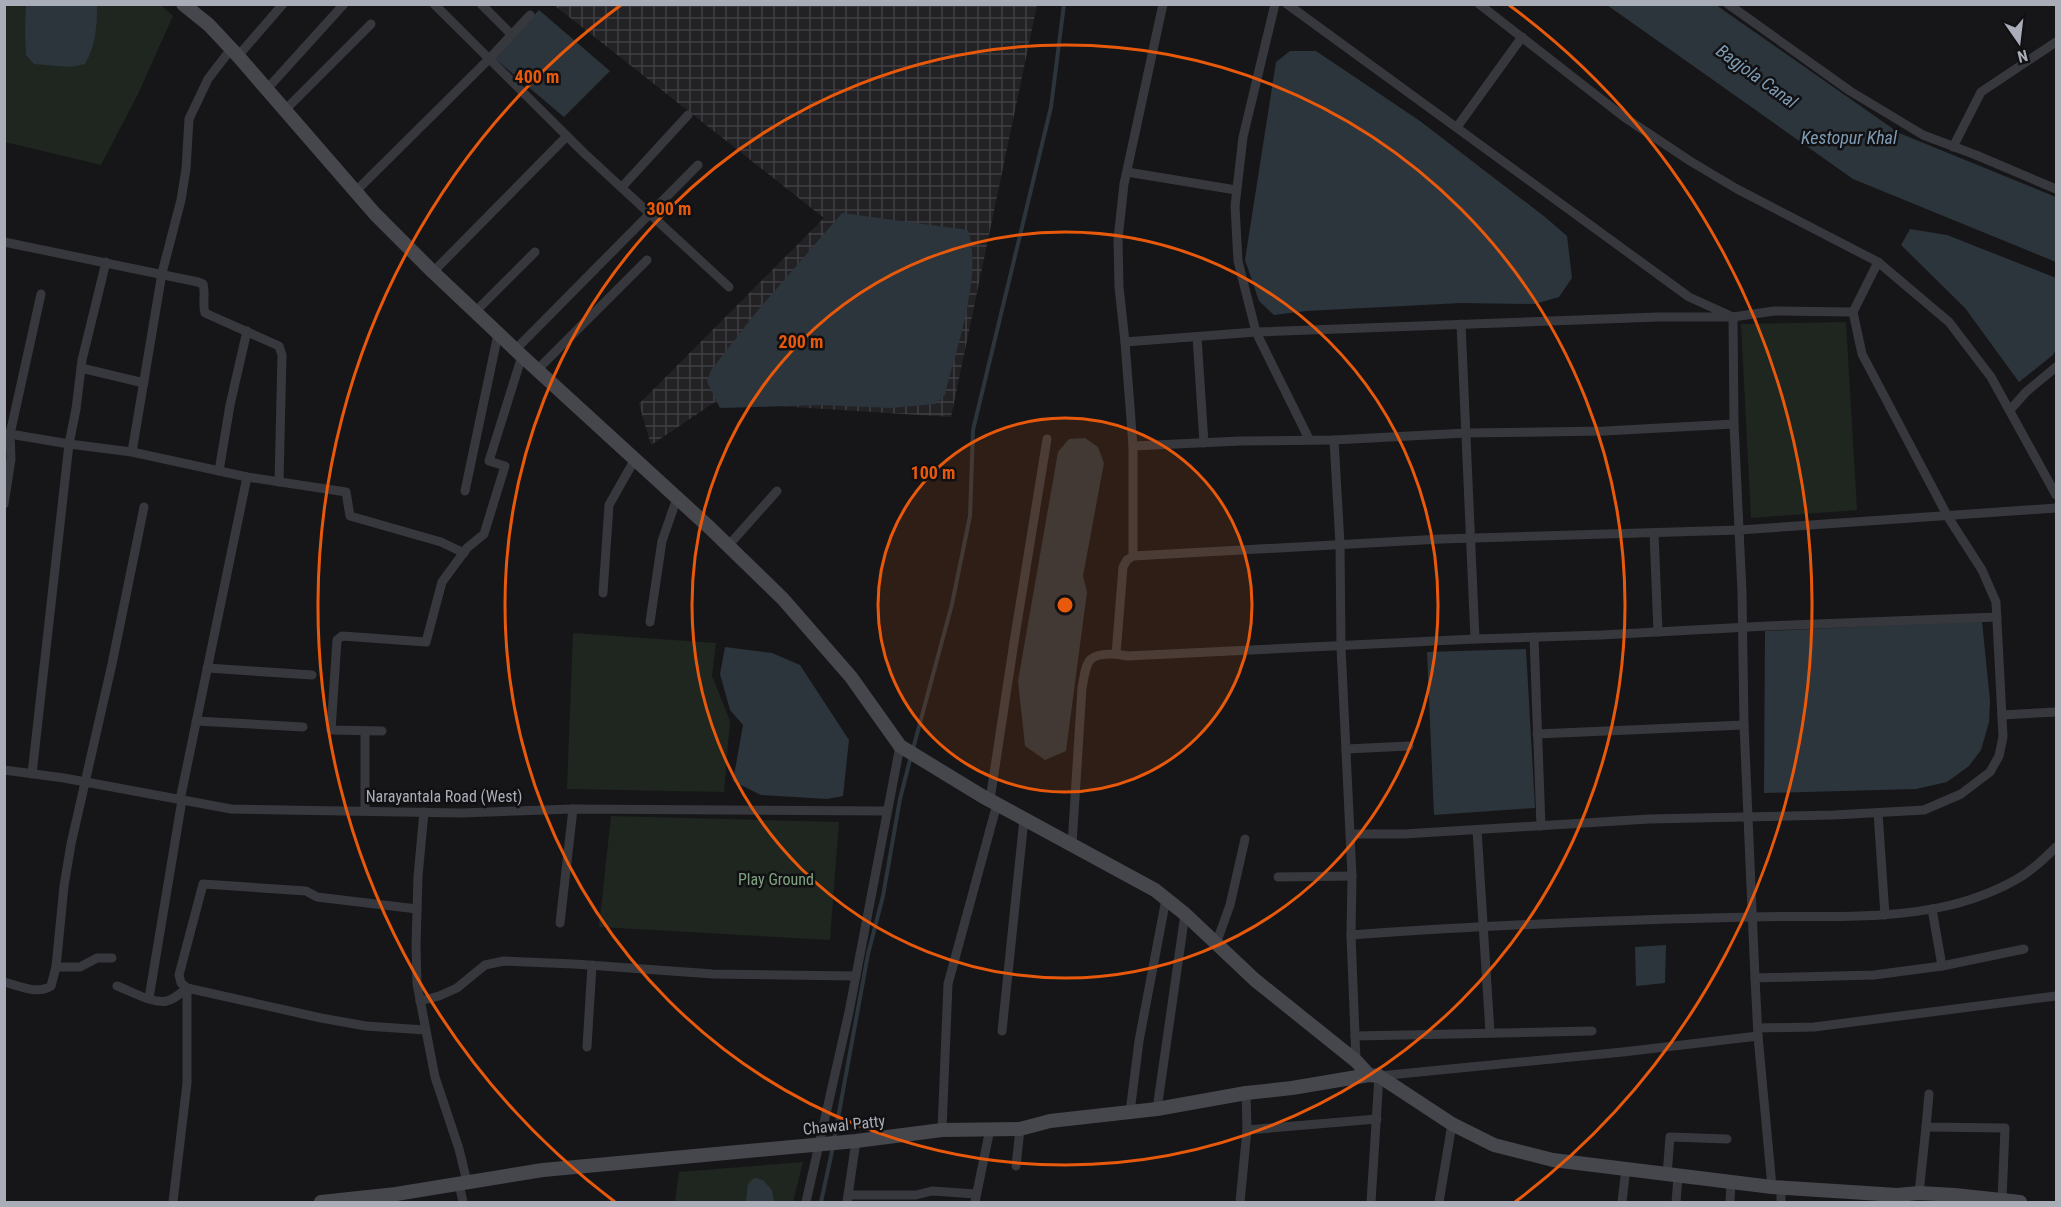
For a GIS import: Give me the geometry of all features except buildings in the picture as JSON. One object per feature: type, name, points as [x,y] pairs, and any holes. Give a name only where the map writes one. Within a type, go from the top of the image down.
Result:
[{"type":"street","points":[[183,4],[234,52],[375,214],[433,272],[783,599],[851,677],[900,747],[1024,819],[1155,890],[1185,914],[1255,980],[1374,1076],[1452,1124],[1494,1145],[1552,1160],[1854,1197],[1919,1193],[2011,1201],[2005,1128],[1926,1127]]},
{"type":"street","points":[[132,452],[162,273],[181,200],[186,169],[189,118],[208,79],[283,4]]},
{"type":"street","points":[[267,89],[344,4]]},
{"type":"street","points":[[434,4],[598,167],[729,287]]},
{"type":"street","points":[[481,4],[512,35]]},
{"type":"street","points":[[1133,556],[1133,446],[1119,287],[1118,239],[1127,172],[1163,4]]},
{"type":"street","points":[[1275,4],[1243,137],[1235,206],[1238,261],[1256,332],[1309,439]]},
{"type":"street","points":[[1287,4],[1689,297],[1733,317]]},
{"type":"street","points":[[1479,4],[1624,117],[1737,189],[1878,262],[1950,322],[1991,377],[2056,495]]},
{"type":"street","points":[[1728,4],[1868,102],[1923,135],[2056,189]]},
{"type":"street","points":[[356,191],[530,15]]},
{"type":"street","points":[[285,110],[371,24]]},
{"type":"street","points":[[1457,127],[1522,37]]},
{"type":"street","points":[[1953,147],[1981,92],[2056,42]]},
{"type":"street","points":[[622,187],[688,115]]},
{"type":"street","points":[[433,272],[567,136]]},
{"type":"street","points":[[382,731],[331,730],[338,637],[426,642],[442,582],[464,553],[484,534],[505,466],[489,461],[519,353],[698,165]]},
{"type":"street","points":[[1127,172],[1236,190]]},
{"type":"street","points":[[4,242],[162,273],[203,284],[205,313],[279,346],[282,350],[279,482]]},
{"type":"street","points":[[475,312],[535,252]]},
{"type":"street","points":[[537,370],[647,260]]},
{"type":"street","points":[[33,774],[69,444],[81,368],[106,262]]},
{"type":"street","points":[[1350,834],[1404,834],[1649,819],[1748,818],[1924,810],[1961,794],[1990,772],[1999,756],[2003,737],[1996,602],[1982,570],[1948,517],[1862,354],[1853,312],[1878,262]]},
{"type":"street","points":[[4,504],[11,459],[7,434],[41,294]]},
{"type":"street","points":[[1125,342],[1256,332],[1658,317],[1733,317],[1773,311],[1853,312]]},
{"type":"street","points":[[1733,317],[1734,424],[1744,725],[1755,978],[1758,1032],[1777,1187],[1781,1203]]},
{"type":"street","points":[[1461,324],[1475,639]]},
{"type":"street","points":[[219,471],[230,405],[247,331]]},
{"type":"street","points":[[465,491],[498,334]]},
{"type":"street","points":[[1197,337],[1203,443]]},
{"type":"street","points":[[2010,410],[2026,392],[2056,367]]},
{"type":"street","points":[[81,368],[144,383]]},
{"type":"street","points":[[1133,446],[1334,440],[1466,433],[1605,431],[1734,424]]},
{"type":"street","points":[[7,434],[132,452],[247,477],[346,492],[350,516],[441,543],[464,553]]},
{"type":"street","points":[[942,1130],[948,984],[994,802],[1017,620],[1047,439]]},
{"type":"street","points":[[1334,440],[1352,876],[1351,935],[1356,1061]]},
{"type":"street","points":[[603,593],[609,505],[634,459]]},
{"type":"street","points":[[149,998],[181,800],[247,477]]},
{"type":"street","points":[[728,546],[777,491]]},
{"type":"street","points":[[650,622],[662,541],[677,498]]},
{"type":"street","points":[[4,982],[36,991],[51,986],[56,967],[64,886],[144,507]]},
{"type":"street","points":[[1116,654],[1123,567],[1133,556],[1471,538],[1739,530],[2056,508]]},
{"type":"street","points":[[1654,533],[1658,632]]},
{"type":"street","points":[[1072,845],[1082,688],[1086,667],[1091,658],[1100,654],[1127,656],[1997,617]]},
{"type":"street","points":[[1534,637],[1541,826]]},
{"type":"street","points":[[207,668],[312,675]]},
{"type":"street","points":[[2002,715],[2056,712]]},
{"type":"street","points":[[196,721],[303,727]]},
{"type":"street","points":[[1537,734],[1744,725]]},
{"type":"street","points":[[365,731],[365,811]]},
{"type":"street","points":[[1346,749],[1409,746]]},
{"type":"street","points":[[806,1203],[856,976],[900,747]]},
{"type":"street","name":"Narayantala Road (West)","points":[[4,770],[85,782],[231,809],[461,813],[573,809],[887,811]]},
{"type":"street","points":[[560,922],[573,809]]},
{"type":"street","points":[[424,812],[416,946],[420,1001],[435,1077],[459,1149],[463,1203]]},
{"type":"street","points":[[1878,813],[1885,915]]},
{"type":"street","points":[[1002,1031],[1024,819]]},
{"type":"street","points":[[1477,830],[1490,1032]]},
{"type":"street","points":[[1216,944],[1230,905],[1245,839]]},
{"type":"street","points":[[1351,935],[1484,926],[1754,917],[1860,918],[1885,915],[1952,905],[1995,890],[2032,870],[2056,847]]},
{"type":"street","points":[[1278,877],[1352,876]]},
{"type":"street","points":[[417,909],[317,897],[306,891],[203,884],[179,975],[187,987],[321,1018],[366,1026],[425,1030]]},
{"type":"street","points":[[1130,1112],[1139,1041],[1166,899]]},
{"type":"street","points":[[1932,909],[1942,966]]},
{"type":"street","points":[[1157,1109],[1185,914]]},
{"type":"street","points":[[1755,978],[1874,975],[1942,966],[2024,950]]},
{"type":"street","points":[[56,967],[80,967],[97,958],[112,958]]},
{"type":"street","points":[[420,1001],[457,988],[484,965],[504,962],[592,965],[713,974],[856,976]]},
{"type":"street","points":[[586,1047],[592,965]]},
{"type":"street","points":[[117,986],[149,998],[166,1001],[177,997],[187,987]]},
{"type":"street","points":[[173,1203],[188,1083],[187,987]]},
{"type":"street","points":[[1374,1076],[1623,1052],[1758,1032],[2056,996]]},
{"type":"street","points":[[1355,1036],[1592,1031]]},
{"type":"street","points":[[1371,1203],[1377,1119],[1374,1076]]},
{"type":"street","name":"Chawal Patty","points":[[321,1203],[396,1194],[543,1170],[852,1141],[942,1130],[1020,1129],[1050,1121],[1157,1109],[1246,1093],[1374,1076]]},
{"type":"street","points":[[1240,1203],[1247,1130],[1246,1093]]},
{"type":"street","points":[[1919,1193],[1929,1094]]},
{"type":"street","points":[[1247,1130],[1377,1119]]},
{"type":"street","points":[[1439,1203],[1452,1124]]},
{"type":"street","points":[[852,1141],[848,1199],[915,1199],[932,1191],[975,1198],[990,1129]]},
{"type":"street","points":[[1016,1166],[1020,1129]]},
{"type":"street","points":[[1676,1203],[1670,1137],[1727,1139]]},
{"type":"street","points":[[1622,1203],[1626,1168]]},
{"type":"street","points":[[1730,1203],[1731,1182]]},
{"type":"shaded area","points":[[554,5],[1037,5],[951,417],[715,402],[651,445],[639,404],[824,218]]},
{"type":"green space","points":[[5,5],[161,5],[173,16],[138,94],[101,165],[5,142]]},
{"type":"green space","points":[[1846,322],[1857,510],[1751,518],[1741,324]]},
{"type":"green space","points":[[573,633],[716,643],[712,676],[730,721],[724,792],[567,789]]},
{"type":"green space","name":"Play Ground","points":[[611,816],[839,822],[830,940],[599,927]]},
{"type":"green space","points":[[803,1162],[793,1202],[675,1202],[679,1172]]},
{"type":"water","points":[[26,5],[97,5],[92,50],[85,64],[70,67],[34,64],[26,55]]},
{"type":"water","name":"Kestopur Khal","points":[[1607,5],[1716,5],[1899,133],[2056,197],[2056,262],[1853,179]]},
{"type":"water","points":[[539,10],[610,71],[564,117],[493,57]]},
{"type":"water","points":[[1290,51],[1316,51],[1420,121],[1567,236],[1572,278],[1559,297],[1535,304],[1461,303],[1306,311],[1274,315],[1259,301],[1245,260],[1276,62]]},
{"type":"water","points":[[842,213],[968,230],[972,248],[970,290],[945,395],[935,404],[891,408],[822,405],[720,408],[707,382],[711,370],[758,310]]},
{"type":"water","points":[[1910,229],[1947,235],[2056,278],[2056,349],[2053,355],[2019,382],[1965,308],[1901,245]]},
{"type":"water","points":[[1085,438],[1098,447],[1104,463],[1083,576],[1087,592],[1066,751],[1045,760],[1025,746],[1018,681],[1058,452],[1069,439]]},
{"type":"water","points":[[1982,621],[1990,701],[1989,722],[1981,750],[1969,766],[1947,782],[1916,789],[1764,793],[1765,631]]},
{"type":"water","points":[[725,647],[772,653],[800,665],[849,740],[843,796],[827,799],[761,795],[733,781],[743,725],[730,710],[720,674]]},
{"type":"water","points":[[1526,649],[1535,808],[1434,815],[1427,652]]},
{"type":"water","points":[[1666,945],[1665,983],[1636,986],[1635,947]]},
{"type":"water","points":[[754,1178],[763,1180],[772,1190],[774,1202],[746,1202],[748,1184]]},
{"type":"waterway","points":[[913,749],[952,604],[970,516],[973,430],[1051,107],[1064,4]]},
{"type":"waterway","points":[[834,1140],[868,954],[883,896],[900,799],[911,756]]},
{"type":"waterway","points":[[821,1202],[833,1147]]},
{"type":"water label","name":"Bagjola Canal","points":[[1757,76]]}]
